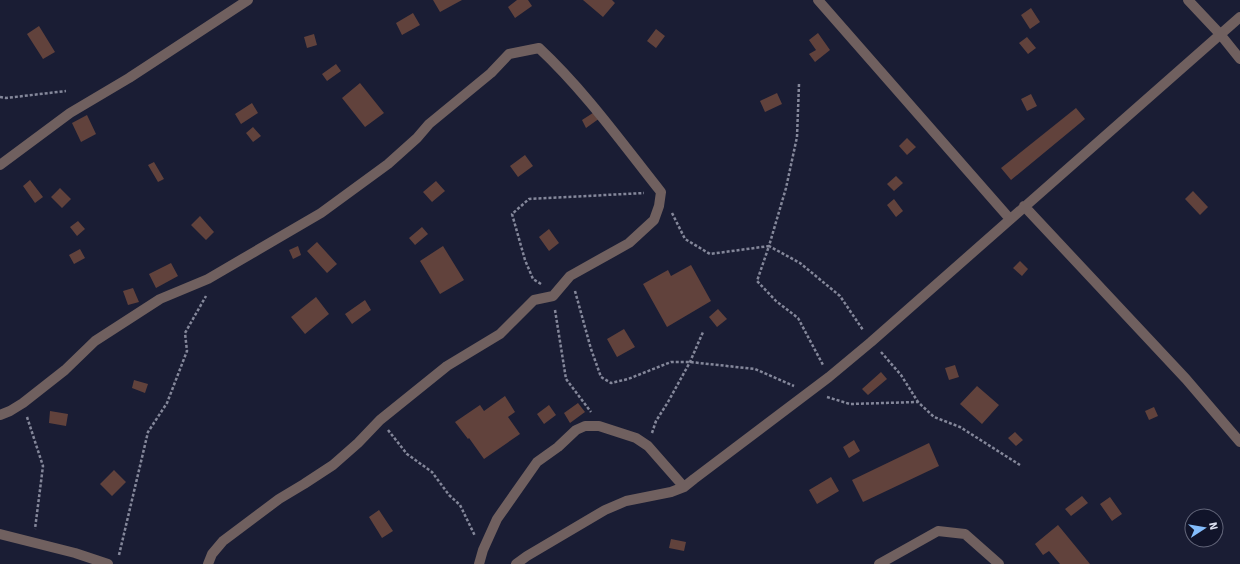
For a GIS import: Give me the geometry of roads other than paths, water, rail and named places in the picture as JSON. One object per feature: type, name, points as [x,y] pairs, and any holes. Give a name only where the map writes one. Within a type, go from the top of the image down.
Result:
[{"type":"street","points":[[0,165],[70,113],[129,78],[248,0]]},
{"type":"street","points":[[818,0],[1010,219]]},
{"type":"street","points":[[1188,0],[1220,34],[1240,60]]},
{"type":"street","points":[[516,564],[605,510],[626,501],[646,496],[658,496],[684,487],[829,377],[871,342],[1240,16]]},
{"type":"street","points":[[0,415],[23,403],[65,370],[95,341],[160,299],[208,279],[321,213],[388,164],[417,138],[429,124],[492,73],[509,54],[540,48],[559,67],[614,132],[661,192],[659,206],[654,220],[629,243],[570,276],[553,296],[534,300],[500,334],[447,366],[380,420],[358,443],[333,465],[279,499],[223,541],[212,554],[208,564]]},
{"type":"street","points":[[1024,206],[1186,379],[1240,442]]},
{"type":"street","points":[[479,564],[483,550],[497,519],[537,462],[558,447],[576,430],[585,426],[599,426],[636,438],[648,446],[684,487]]},
{"type":"street","points":[[879,564],[938,531],[965,534],[999,564]]},
{"type":"street","points":[[0,534],[75,553],[108,564]]}]
